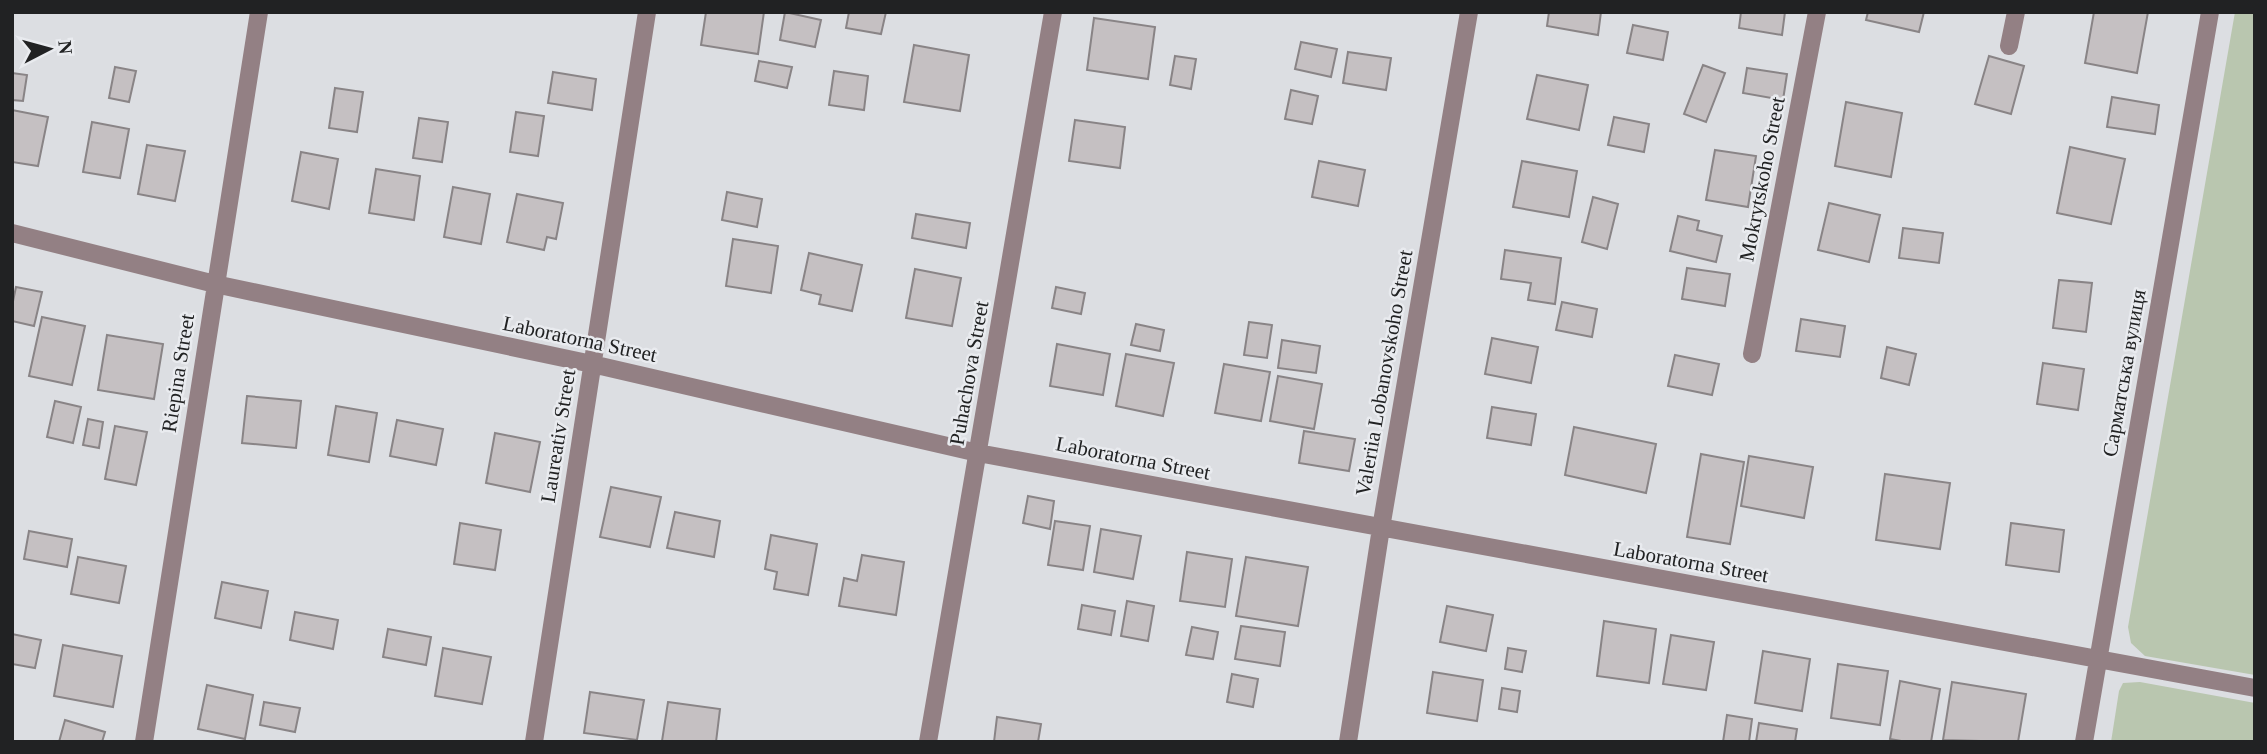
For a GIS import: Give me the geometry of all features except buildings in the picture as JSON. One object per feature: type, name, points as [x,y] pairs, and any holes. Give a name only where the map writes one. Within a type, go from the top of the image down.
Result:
[{"type":"street","name":"Riepina Street","points":[[144,742],[259,12]]},
{"type":"street","name":"Laureativ Street","points":[[534,742],[647,12]]},
{"type":"street","name":"Puhachova Street","points":[[928,742],[1053,12]]},
{"type":"street","name":"Valeriia Lobanovskoho Street","points":[[1348,742],[1381,528],[1469,12]]},
{"type":"street","name":"Mokrytskoho Street","points":[[1752,354],[1816,12]]},
{"type":"street","points":[[2009,46],[2016,12]]},
{"type":"street","name":"Сарматська вулиця","points":[[2084,742],[2210,12]]},
{"type":"street","name":"Laboratorna Street","points":[[12,233],[215,284],[592,364],[978,453],[2255,688]]},
{"type":"green space","points":[[2235,12],[2255,12],[2255,675],[2145,656],[2131,643],[2128,627]]},
{"type":"green space","points":[[2140,682],[2255,703],[2255,742],[2111,742],[2119,691],[2123,683]]}]
